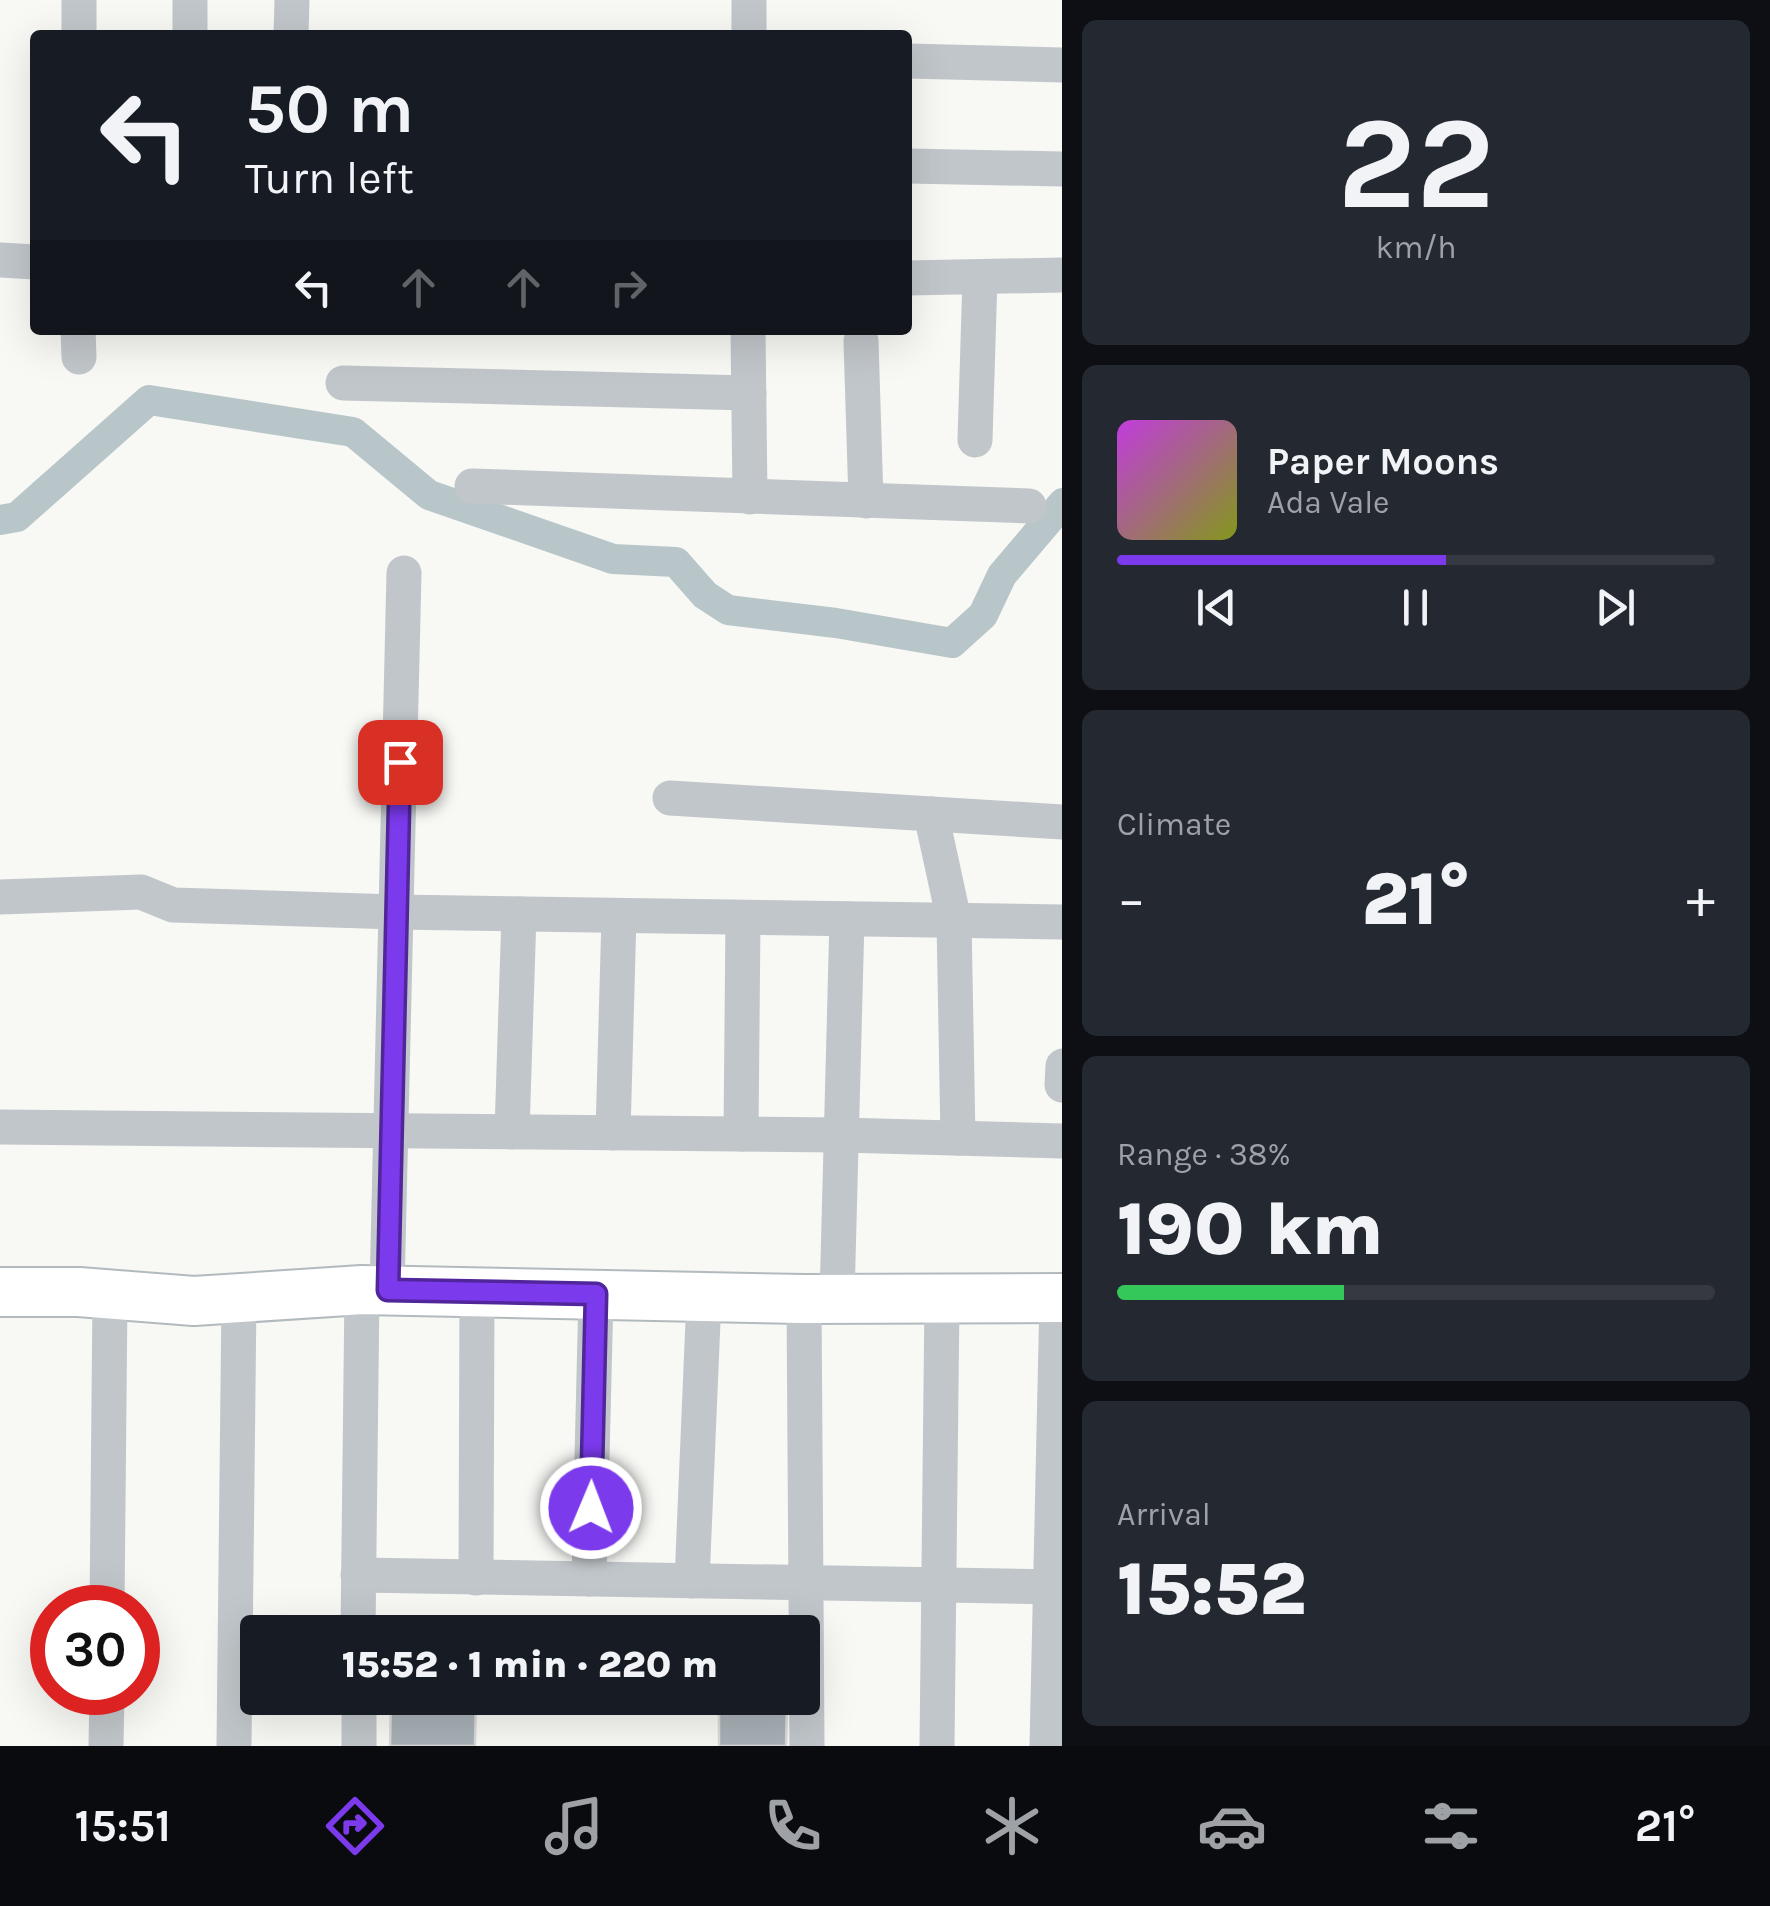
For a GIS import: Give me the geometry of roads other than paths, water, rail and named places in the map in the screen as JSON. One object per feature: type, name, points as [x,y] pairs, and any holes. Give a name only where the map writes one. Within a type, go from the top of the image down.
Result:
[{"type":"street","points":[[79,0],[79,30]]},
{"type":"street","points":[[190,0],[190,30]]},
{"type":"street","points":[[292,0],[292,30]]},
{"type":"street","points":[[749,0],[749,30]]},
{"type":"street","points":[[912,61],[1062,65]]},
{"type":"street","points":[[912,166],[1062,169]]},
{"type":"street","points":[[0,260],[30,262]]},
{"type":"street","points":[[912,278],[1062,275]]},
{"type":"street","points":[[975,440],[980,277]]},
{"type":"street","points":[[748,335],[750,497]]},
{"type":"street","points":[[861,342],[866,501]]},
{"type":"street","points":[[343,383],[749,393]]},
{"type":"street","points":[[472,486],[1029,506]]},
{"type":"street","points":[[358,1615],[375,1290],[392,1131],[404,573]]},
{"type":"street","points":[[670,798],[1062,822]]},
{"type":"street","points":[[931,814],[954,920],[958,1138]]},
{"type":"street","points":[[0,897],[141,892],[173,904],[396,912],[1062,922]]},
{"type":"street","points":[[512,1132],[519,914]]},
{"type":"street","points":[[613,1133],[619,916]]},
{"type":"street","points":[[741,1134],[744,918]]},
{"type":"street","points":[[807,1746],[806,1583],[821,1299],[841,1135],[847,919]]},
{"type":"street","points":[[1062,1066],[1062,1085]]},
{"type":"street","points":[[0,1127],[841,1135],[1062,1141]]},
{"type":"street","points":[[0,1292],[79,1292],[194,1301],[375,1290],[821,1299],[1060,1298],[1056,1587],[1047,1746]]},
{"type":"street","points":[[476,1578],[477,1292]]},
{"type":"street","points":[[589,1579],[596,1294]]},
{"type":"street","points":[[107,1585],[110,1295]]},
{"type":"street","points":[[692,1581],[704,1297]]},
{"type":"street","points":[[234,1746],[240,1298]]},
{"type":"street","points":[[936,1746],[942,1299]]},
{"type":"street","points":[[358,1576],[1056,1587]]},
{"type":"street","points":[[106,1746],[107,1715]]},
{"type":"street","points":[[359,1715],[359,1746]]},
{"type":"waterway","points":[[0,520],[17,517],[149,400],[353,432],[429,495],[613,559],[676,562],[705,595],[728,610],[952,643],[983,615],[1002,575],[1062,504]]}]
